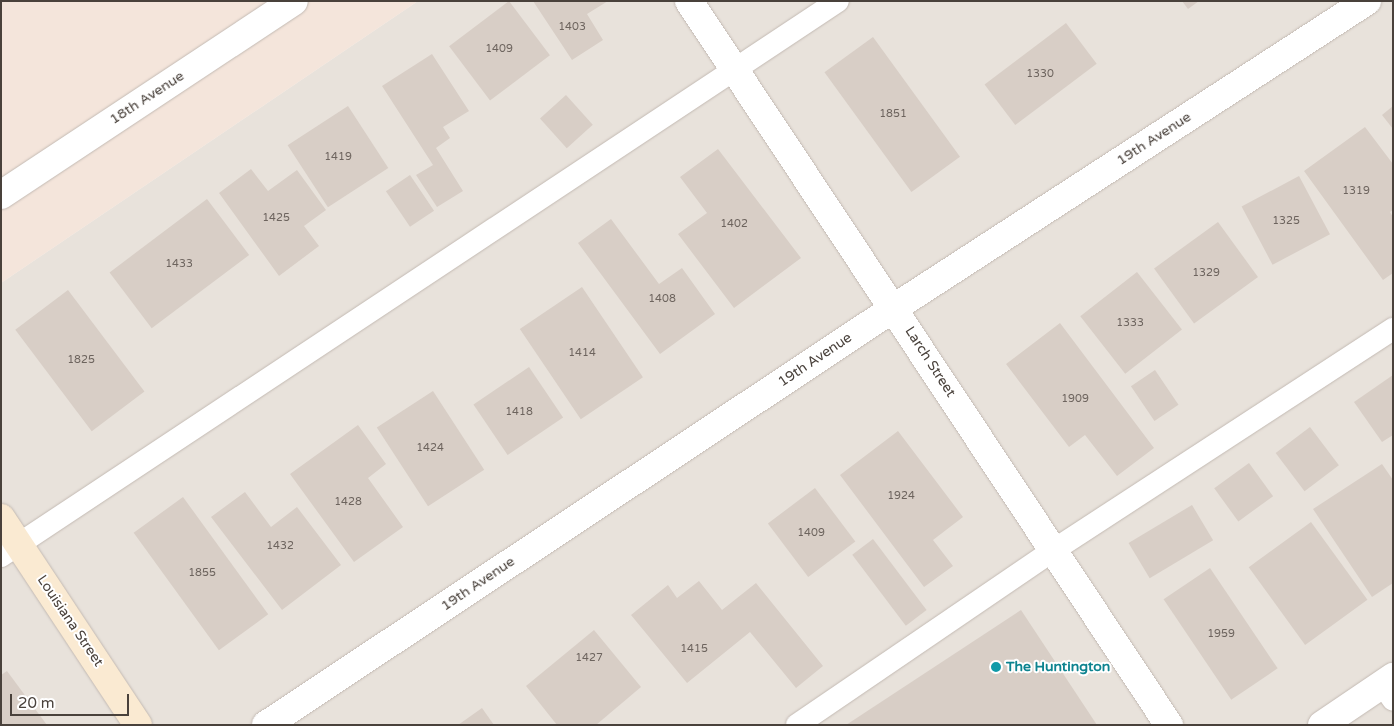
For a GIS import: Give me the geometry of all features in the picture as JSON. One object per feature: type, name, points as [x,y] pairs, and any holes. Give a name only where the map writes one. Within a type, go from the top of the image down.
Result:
[{"type":"street","name":"18th Avenue","points":[[1,195],[294,1]]},
{"type":"street","name":"Larch Street","points":[[689,1],[1170,725]]},
{"type":"street","name":"19th Avenue","points":[[266,725],[894,308],[1367,1]]},
{"type":"street","name":"Louisiana Street","points":[[1,518],[10,550],[138,725]]},
{"type":"street","points":[[1322,725],[1389,687]]},
{"type":"lane","points":[[10,550],[838,1]]},
{"type":"lane","points":[[797,725],[1054,550],[1393,330]]},
{"type":"shaded area","points":[[1,1],[418,1],[1,283]]},
{"type":"shaded area","points":[[418,1],[1393,1],[1393,725],[1,725],[1,283]]},
{"type":"building","points":[[509,1],[550,55],[490,100],[449,46]]},
{"type":"building","points":[[533,1],[608,1],[587,14],[603,40],[572,60]]},
{"type":"building","points":[[1182,1],[1199,1],[1188,9]]},
{"type":"building","points":[[1066,23],[1097,64],[1015,125],[985,84]]},
{"type":"building","points":[[873,37],[960,157],[911,192],[824,72]]},
{"type":"building","points":[[432,54],[469,111],[443,127],[450,138],[436,148],[463,191],[437,207],[416,175],[433,165],[382,86]]},
{"type":"building","points":[[566,95],[593,125],[567,148],[540,118]]},
{"type":"building","points":[[348,106],[388,168],[328,207],[288,145]]},
{"type":"building","points":[[1393,106],[1393,129],[1382,115]]},
{"type":"building","points":[[1365,127],[1393,164],[1393,210],[1390,212],[1393,217],[1393,273],[1383,280],[1304,171]]},
{"type":"building","points":[[718,149],[801,258],[734,308],[678,234],[707,213],[680,177]]},
{"type":"building","points":[[251,169],[268,191],[297,170],[326,210],[304,226],[319,246],[279,276],[219,193]]},
{"type":"building","points":[[410,175],[434,211],[410,227],[386,191]]},
{"type":"building","points":[[1299,176],[1330,234],[1273,265],[1242,207]]},
{"type":"building","points":[[207,199],[249,255],[152,328],[110,272]]},
{"type":"building","points":[[611,219],[659,284],[682,268],[715,314],[660,354],[578,243]]},
{"type":"building","points":[[1218,222],[1258,277],[1194,323],[1154,268]]},
{"type":"building","points":[[1137,272],[1182,330],[1125,374],[1080,316]]},
{"type":"building","points":[[582,287],[643,377],[581,419],[520,329]]},
{"type":"building","points":[[68,290],[144,391],[92,431],[15,330]]},
{"type":"building","points":[[1060,323],[1154,448],[1117,476],[1085,435],[1069,447],[1006,364]]},
{"type":"building","points":[[529,367],[563,418],[508,455],[473,404]]},
{"type":"building","points":[[1155,370],[1178,405],[1154,421],[1131,386]]},
{"type":"building","points":[[1393,375],[1393,435],[1382,442],[1354,402]]},
{"type":"building","points":[[433,391],[484,470],[428,506],[377,427]]},
{"type":"building","points":[[358,425],[386,464],[368,478],[403,527],[354,562],[290,474]]},
{"type":"building","points":[[1310,427],[1339,465],[1305,491],[1276,453]]},
{"type":"building","points":[[898,431],[963,517],[933,540],[953,566],[924,587],[840,475]]},
{"type":"building","points":[[1249,463],[1273,496],[1238,521],[1214,488]]},
{"type":"building","points":[[1382,464],[1393,480],[1393,583],[1372,597],[1313,509]]},
{"type":"building","points":[[815,488],[855,542],[808,577],[768,524]]},
{"type":"building","points":[[245,492],[271,527],[297,507],[341,565],[282,610],[211,517]]},
{"type":"building","points":[[183,497],[268,614],[219,650],[134,533]]},
{"type":"building","points":[[1192,505],[1213,540],[1150,578],[1129,543]]},
{"type":"building","points":[[1311,522],[1367,600],[1305,645],[1249,567]]},
{"type":"building","points":[[873,539],[927,610],[906,626],[852,555]]},
{"type":"building","points":[[1210,568],[1278,668],[1231,700],[1164,599]]},
{"type":"building","points":[[699,581],[722,610],[756,583],[823,666],[796,688],[750,632],[687,683],[631,615],[668,585],[677,598]]},
{"type":"building","name":"The Huntington","points":[[1021,610],[1097,725],[846,725]]},
{"type":"building","points":[[594,630],[641,687],[596,725],[557,725],[526,686]]},
{"type":"building","points":[[7,671],[47,725],[1,725],[1,675]]},
{"type":"building","points":[[482,708],[494,725],[458,725]]},
{"type":"place","name":"The Huntington","points":[[996,667]]}]
